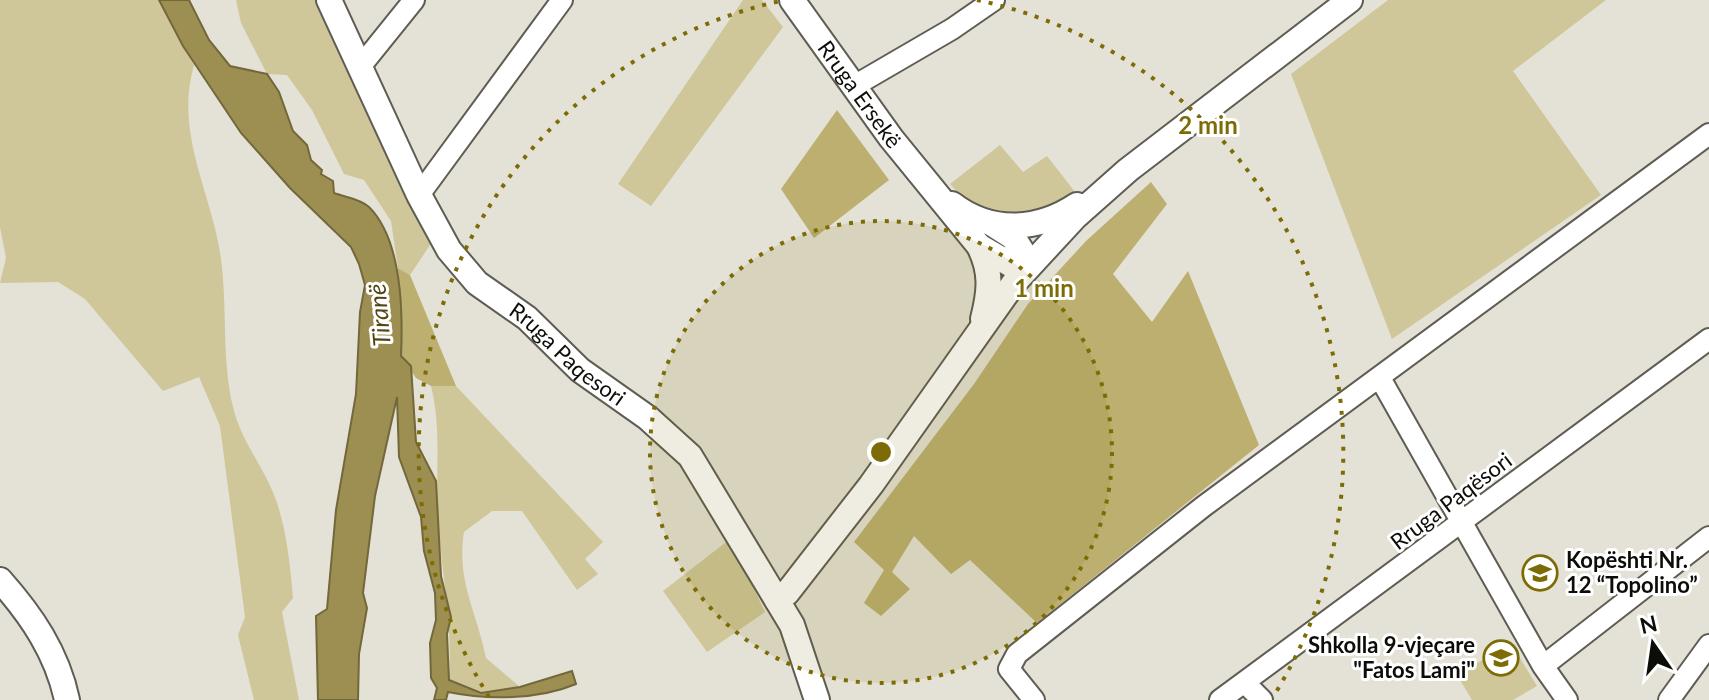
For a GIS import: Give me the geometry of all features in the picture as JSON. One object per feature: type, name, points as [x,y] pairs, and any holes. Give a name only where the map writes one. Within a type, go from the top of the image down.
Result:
[{"type":"street","name":"Rruga Paqesori","points":[[329,0],[419,195],[449,250],[477,283],[527,318],[580,370],[648,418],[690,456],[798,640],[817,700]]},
{"type":"street","points":[[360,67],[414,0]]},
{"type":"street","points":[[419,195],[562,0]]},
{"type":"street","name":"Rruga Ersekë","points":[[792,0],[930,185]]},
{"type":"street","points":[[854,86],[952,29],[994,0]]},
{"type":"street","points":[[994,225],[1014,227],[1060,216],[1110,185],[1350,0]]},
{"type":"street","points":[[1034,700],[1009,669],[1017,654],[1204,506],[1709,134]]},
{"type":"street","points":[[930,185],[961,211],[1013,237],[1030,264]]},
{"type":"street","points":[[930,185],[979,246],[989,266],[990,294],[980,330]]},
{"type":"street","points":[[777,600],[787,593],[871,485],[1030,264],[1110,185]]},
{"type":"street","points":[[979,246],[1013,266],[1030,264]]},
{"type":"street","name":"Rruga Paqësori","points":[[1220,700],[1709,339]]},
{"type":"street","points":[[1380,378],[1543,666],[1567,700]]},
{"type":"street","points":[[1543,666],[1709,537]]},
{"type":"street","points":[[0,580],[38,628],[55,656],[67,700]]},
{"type":"street","points":[[1669,700],[1709,645]]},
{"type":"street","points":[[1245,683],[1262,700]]},
{"type":"shaded area","points":[[0,0],[159,0],[194,65],[189,117],[192,143],[222,268],[230,389],[240,429],[272,490],[284,529],[293,598],[282,612],[299,700],[254,700],[238,635],[245,617],[220,426],[199,377],[163,391],[85,299],[58,282],[0,283],[6,258],[0,227]]},
{"type":"shaded area","points":[[236,0],[315,0],[432,242],[410,275],[398,268],[391,221],[364,180],[344,174],[312,110],[287,75],[267,74],[241,23]]},
{"type":"shaded area","points":[[743,0],[762,0],[783,27],[651,206],[618,184]]},
{"type":"shaded area","points":[[1388,0],[1606,0],[1513,71],[1601,195],[1392,339],[1291,74]]},
{"type":"shaded area","points":[[837,110],[889,180],[814,238],[781,189]]},
{"type":"shaded area","points":[[1000,145],[1023,172],[1047,156],[1075,192],[1041,210],[1010,216],[994,213],[964,198],[950,184]]},
{"type":"shaded area","points":[[1151,182],[1167,204],[1113,274],[1152,322],[1188,271],[1259,445],[1037,623],[970,560],[951,574],[914,536],[892,572],[910,589],[881,616],[864,603],[884,570],[854,542],[974,384],[1028,304],[1086,241]]},
{"type":"shaded area","points":[[398,268],[410,275],[456,386],[431,386],[416,378],[401,356]]},
{"type":"shaded area","points":[[431,386],[456,386],[603,542],[585,559],[598,574],[577,590],[522,511],[492,511],[464,532],[465,581],[486,658],[520,687],[481,693],[449,680],[448,618],[438,515],[437,435]]},
{"type":"shaded area","points":[[730,539],[765,612],[707,652],[663,591]]},
{"type":"shaded area","name":"Shkolla 9-vjeçare \"Fatos Lami\"","points":[[1511,643],[1537,686],[1513,700],[1472,700],[1457,675]]},
{"type":"water","name":"Tiranë","points":[[159,0],[189,0],[209,40],[230,66],[267,74],[279,92],[293,131],[307,145],[311,160],[322,170],[321,174],[333,181],[334,193],[366,204],[380,221],[388,238],[398,277],[401,356],[411,366],[416,442],[436,481],[441,576],[451,617],[447,634],[449,680],[481,693],[520,687],[572,671],[576,684],[529,696],[479,696],[448,692],[446,700],[434,700],[437,688],[431,678],[430,643],[436,620],[435,593],[424,551],[421,517],[399,457],[397,397],[375,496],[363,593],[367,608],[359,654],[358,700],[318,700],[316,616],[327,609],[336,510],[356,394],[360,312],[365,285],[351,247],[290,188],[241,133],[183,46]]},
{"type":"place","name":"Kopështi Nr. 12 “Topolino”","points":[[1540,573]]},
{"type":"place","name":"Shkolla 9-vjeçare \"Fatos Lami\"","points":[[1501,658]]}]
